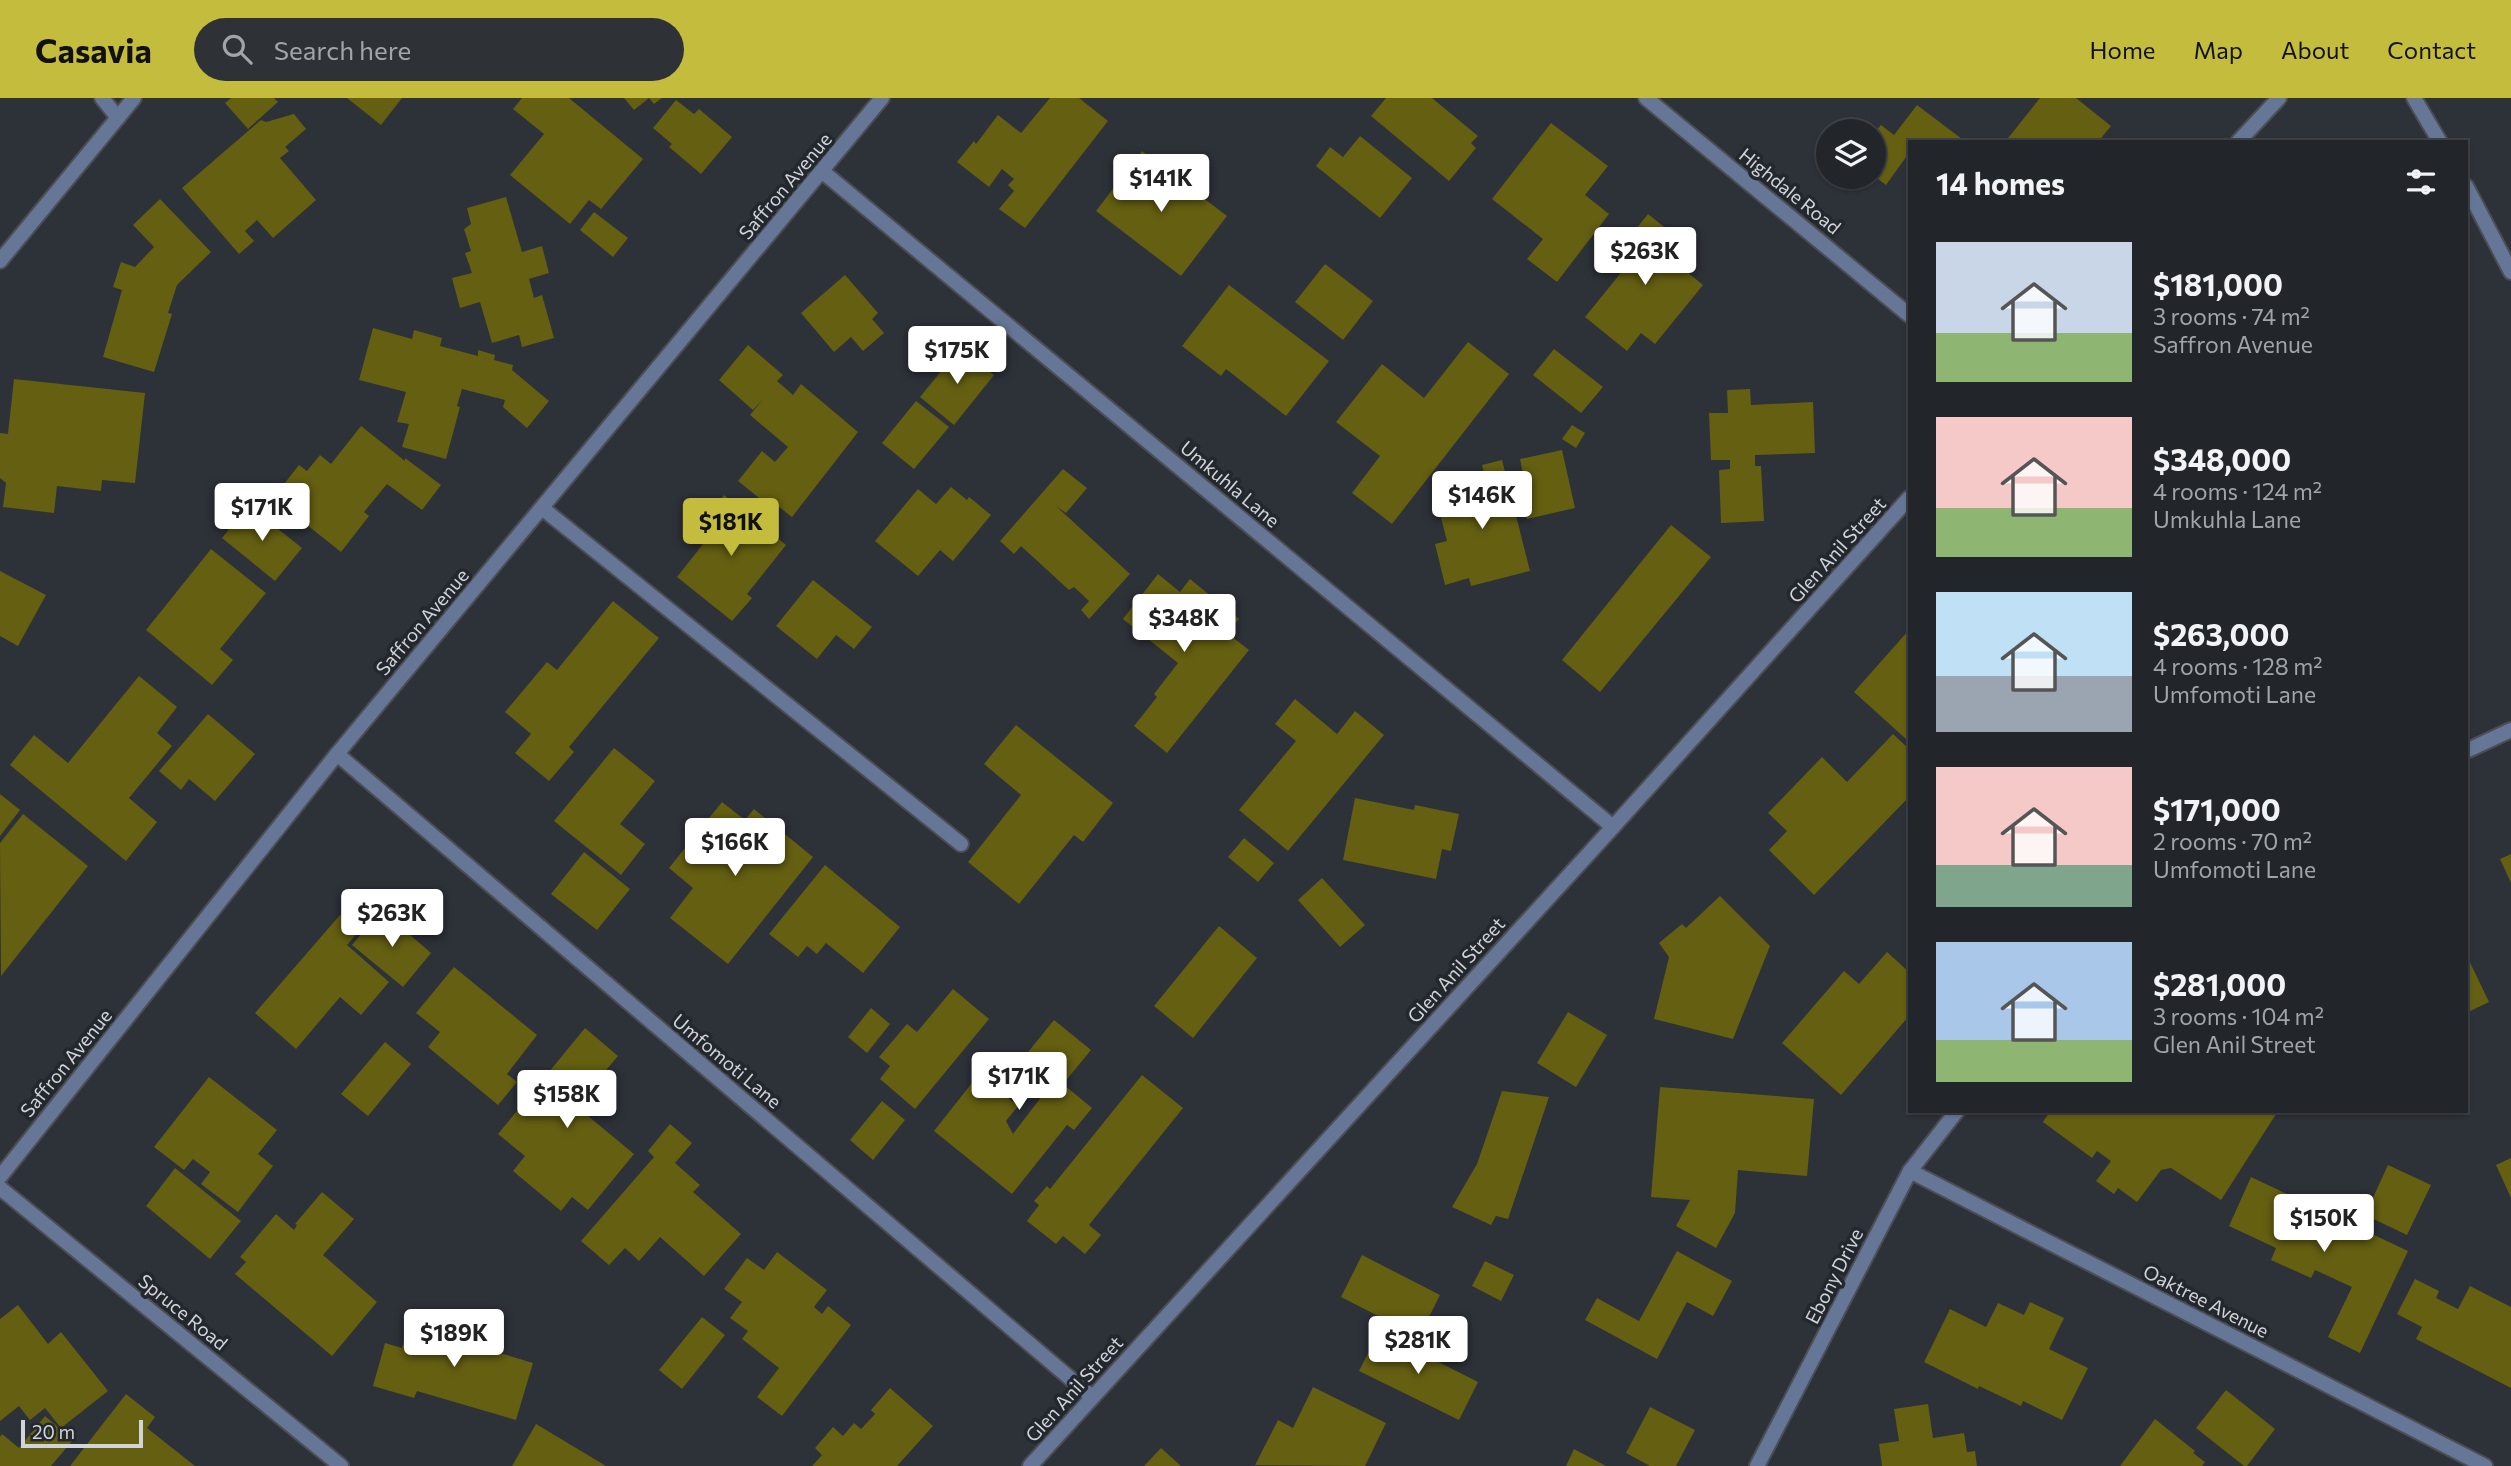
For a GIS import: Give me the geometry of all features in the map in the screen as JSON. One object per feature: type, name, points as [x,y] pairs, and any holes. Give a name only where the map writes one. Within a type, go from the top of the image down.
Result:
[{"type":"street","points":[[102,98],[118,118]]},
{"type":"street","points":[[0,261],[134,98]]},
{"type":"street","name":"Saffron Avenue","points":[[0,1177],[337,754],[882,98]]},
{"type":"street","name":"Highdale Road","points":[[1646,98],[1908,313]]},
{"type":"street","points":[[2240,140],[2279,98]]},
{"type":"street","points":[[2414,98],[2439,140]]},
{"type":"street","name":"Umkuhla Lane","points":[[823,172],[1613,827]]},
{"type":"street","points":[[2468,190],[2511,272]]},
{"type":"street","name":"Glen Anil Street","points":[[1030,1466],[1908,499]]},
{"type":"street","points":[[542,509],[961,844]]},
{"type":"street","points":[[2468,750],[2511,730]]},
{"type":"street","name":"Umfomoti Lane","points":[[337,754],[1092,1397]]},
{"type":"street","name":"Ebony Drive","points":[[1757,1466],[1910,1171],[1955,1113]]},
{"type":"street","name":"Oaktree Avenue","points":[[1910,1171],[2485,1466]]},
{"type":"street","name":"Spruce Road","points":[[0,1188],[341,1466]]},
{"type":"building","points":[[231,98],[274,98],[278,102],[248,129],[225,103]]},
{"type":"building","points":[[347,98],[402,98],[381,125]]},
{"type":"building","points":[[522,98],[569,98],[643,159],[601,209],[589,200],[570,224],[510,175],[544,134],[513,109]]},
{"type":"building","points":[[624,98],[649,98],[634,110]]},
{"type":"building","points":[[649,98],[662,98],[654,104]]},
{"type":"building","points":[[1050,98],[1079,98],[1108,121],[1025,228],[999,209],[1014,191],[1008,185],[1014,179],[1002,169],[989,187],[957,162],[974,141],[976,144],[998,115],[1021,133]]},
{"type":"building","points":[[1386,98],[1432,98],[1478,136],[1471,143],[1476,148],[1449,181],[1371,116]]},
{"type":"building","points":[[2040,98],[2076,98],[2111,126],[2100,140],[2007,140]]},
{"type":"building","points":[[676,100],[694,114],[699,109],[732,137],[701,174],[669,147],[672,144],[653,128]]},
{"type":"building","points":[[1917,105],[1963,140],[1908,140],[1908,154],[1886,185],[1886,129],[1894,135]]},
{"type":"building","points":[[294,114],[306,129],[285,147],[289,151],[280,158],[316,200],[273,238],[257,220],[245,231],[254,241],[239,254],[182,188],[261,120],[266,122]]},
{"type":"building","points":[[1551,123],[1608,166],[1585,195],[1609,214],[1557,282],[1527,259],[1543,239],[1492,199]]},
{"type":"building","points":[[1360,136],[1412,178],[1380,218],[1316,166],[1330,147],[1343,157]]},
{"type":"building","points":[[1142,151],[1227,216],[1181,276],[1096,211]]},
{"type":"building","points":[[506,197],[522,252],[542,246],[549,273],[529,279],[534,298],[542,295],[554,338],[522,347],[519,335],[492,343],[480,302],[460,308],[452,278],[472,273],[465,253],[471,251],[464,229],[471,224],[467,208]]},
{"type":"building","points":[[160,199],[211,252],[177,285],[168,313],[172,314],[154,372],[103,357],[122,290],[113,287],[121,262],[135,267],[154,247],[133,225]]},
{"type":"building","points":[[594,212],[628,238],[613,257],[580,230]]},
{"type":"building","points":[[1648,214],[1689,247],[1676,263],[1703,285],[1655,344],[1641,333],[1627,351],[1585,317],[1624,269],[1612,259]]},
{"type":"building","points":[[1325,264],[1373,301],[1343,340],[1295,302]]},
{"type":"building","points":[[845,275],[878,313],[872,319],[884,333],[863,351],[851,337],[834,352],[801,313]]},
{"type":"building","points":[[1229,285],[1329,361],[1286,416],[1226,369],[1221,376],[1182,346]]},
{"type":"building","points":[[373,328],[412,339],[414,330],[442,338],[440,346],[478,356],[478,350],[495,355],[494,360],[513,365],[512,370],[549,401],[527,428],[503,407],[505,400],[462,389],[446,459],[402,447],[409,424],[397,422],[406,392],[359,380]]},
{"type":"building","points":[[1468,342],[1509,374],[1392,524],[1352,493],[1380,456],[1336,422],[1382,364],[1424,398]]},
{"type":"building","points":[[748,345],[783,375],[777,381],[793,395],[801,384],[858,432],[792,517],[779,507],[775,511],[738,481],[762,451],[775,462],[788,447],[750,415],[764,398],[753,410],[719,380]]},
{"type":"building","points":[[960,348],[994,375],[954,425],[920,397]]},
{"type":"building","points":[[1554,349],[1603,387],[1581,413],[1533,375]]},
{"type":"building","points":[[14,379],[145,393],[135,483],[102,480],[101,491],[57,486],[54,513],[3,507],[6,483],[0,478],[0,433],[8,434]]},
{"type":"building","points":[[1750,389],[1751,405],[1813,402],[1815,453],[1755,455],[1755,466],[1761,466],[1764,521],[1721,523],[1719,470],[1730,469],[1730,460],[1711,460],[1709,413],[1728,413],[1727,390]]},
{"type":"building","points":[[916,401],[949,427],[914,469],[882,443]]},
{"type":"building","points":[[1572,425],[1585,433],[1576,448],[1562,439]]},
{"type":"building","points":[[361,426],[441,485],[422,510],[387,484],[364,512],[369,516],[341,552],[273,498],[299,465],[307,471],[320,455],[331,464]]},
{"type":"building","points":[[1562,450],[1575,508],[1527,519],[1519,481],[1524,479],[1520,459]]},
{"type":"building","points":[[1502,460],[1530,571],[1471,586],[1469,578],[1445,585],[1435,544],[1447,541],[1437,502],[1461,496],[1457,483],[1485,476],[1482,465]]},
{"type":"building","points":[[1063,469],[1087,488],[1066,513],[1056,506],[1130,574],[1089,619],[1081,610],[1089,601],[1074,587],[1069,590],[1021,546],[1014,554],[1000,541]]},
{"type":"building","points":[[951,487],[967,500],[969,497],[991,515],[953,561],[940,550],[918,576],[875,541],[918,489],[936,504]]},
{"type":"building","points":[[724,495],[786,545],[747,594],[752,598],[732,621],[677,577],[711,534],[700,525]]},
{"type":"building","points":[[248,505],[302,548],[275,581],[222,538]]},
{"type":"building","points":[[1671,525],[1711,557],[1600,692],[1562,660]]},
{"type":"building","points":[[211,549],[266,593],[220,649],[233,660],[212,685],[146,630]]},
{"type":"building","points":[[0,571],[46,595],[18,646],[0,636]]},
{"type":"building","points":[[1158,574],[1180,592],[1190,579],[1239,619],[1227,633],[1249,650],[1167,753],[1134,726],[1157,697],[1154,694],[1178,663],[1123,619]]},
{"type":"building","points":[[813,580],[872,627],[854,649],[836,635],[817,659],[776,626]]},
{"type":"building","points":[[613,601],[659,638],[569,747],[574,752],[549,781],[515,753],[531,734],[505,712],[547,662],[557,670]]},
{"type":"building","points":[[1908,631],[1906,739],[1854,692]]},
{"type":"building","points":[[139,676],[177,707],[157,733],[172,746],[129,798],[157,822],[126,861],[10,765],[34,735],[68,763]]},
{"type":"building","points":[[1295,699],[1337,734],[1355,711],[1384,735],[1288,851],[1239,810],[1296,741],[1275,724]]},
{"type":"building","points":[[208,714],[255,754],[215,801],[189,779],[181,790],[159,771]]},
{"type":"building","points":[[1016,725],[1113,803],[1083,842],[1074,835],[1019,904],[968,862],[1021,795],[984,764]]},
{"type":"building","points":[[1893,734],[1908,748],[1908,798],[1814,895],[1769,850],[1787,831],[1768,813],[1822,757],[1847,782]]},
{"type":"building","points":[[614,748],[655,781],[620,824],[645,844],[621,875],[554,821]]},
{"type":"building","points":[[0,794],[20,810],[0,836]]},
{"type":"building","points":[[1355,798],[1414,810],[1415,805],[1459,814],[1451,851],[1442,849],[1436,879],[1343,860]]},
{"type":"building","points":[[722,802],[745,820],[754,809],[813,857],[728,964],[670,918],[693,888],[669,868]]},
{"type":"building","points":[[23,814],[88,866],[1,976],[0,843]]},
{"type":"building","points":[[1244,838],[1274,863],[1258,882],[1228,857]]},
{"type":"building","points":[[584,852],[630,889],[597,930],[551,894]]},
{"type":"building","points":[[2511,854],[2511,883],[2500,859]]},
{"type":"building","points":[[825,865],[900,927],[863,973],[826,943],[817,954],[807,946],[798,957],[769,934]]},
{"type":"building","points":[[1322,878],[1365,925],[1340,947],[1298,900]]},
{"type":"building","points":[[1720,896],[1770,946],[1733,1039],[1654,1019],[1669,957],[1659,943],[1682,924],[1686,928]]},
{"type":"building","points":[[381,910],[431,953],[403,987],[352,945]]},
{"type":"building","points":[[340,915],[359,931],[347,945],[389,982],[361,1015],[340,997],[296,1049],[255,1013]]},
{"type":"building","points":[[1219,926],[1257,958],[1193,1038],[1154,1006]]},
{"type":"building","points":[[1887,952],[1908,971],[1908,1017],[1841,1095],[1782,1043],[1844,971],[1859,984]]},
{"type":"building","points":[[2468,958],[2489,1002],[2468,1012]]},
{"type":"building","points":[[454,967],[537,1035],[507,1074],[517,1082],[498,1105],[428,1047],[440,1032],[416,1013]]},
{"type":"building","points":[[953,989],[989,1019],[915,1109],[880,1079],[890,1066],[879,1057],[907,1024],[917,1032]]},
{"type":"building","points":[[871,1008],[890,1024],[867,1053],[848,1037]]},
{"type":"building","points":[[1568,1012],[1607,1035],[1576,1087],[1537,1063]]},
{"type":"building","points":[[1054,1020],[1091,1050],[1063,1084],[1092,1108],[1074,1130],[1067,1125],[1012,1194],[934,1131],[979,1074],[1018,1106],[1006,1121],[1013,1134],[1042,1096],[1012,1072]]},
{"type":"building","points":[[585,1028],[618,1056],[576,1106],[634,1154],[588,1210],[572,1197],[561,1211],[513,1171],[525,1156],[498,1134]]},
{"type":"building","points":[[385,1042],[411,1064],[368,1116],[341,1094]]},
{"type":"building","points":[[1142,1075],[1183,1108],[1089,1225],[1101,1235],[1085,1254],[1063,1236],[1056,1244],[1027,1221],[1039,1205],[1034,1201],[1047,1186],[1050,1189]]},
{"type":"building","points":[[209,1077],[277,1130],[258,1154],[273,1166],[238,1212],[201,1184],[210,1172],[193,1159],[184,1170],[154,1147]]},
{"type":"building","points":[[1660,1087],[1814,1099],[1807,1176],[1738,1170],[1735,1213],[1716,1248],[1676,1226],[1690,1200],[1651,1197]]},
{"type":"building","points":[[1502,1091],[1549,1097],[1508,1219],[1496,1216],[1491,1225],[1452,1207],[1477,1164]]},
{"type":"building","points":[[882,1101],[905,1120],[873,1160],[850,1140]]},
{"type":"building","points":[[2049,1113],[2277,1113],[2221,1200],[2171,1168],[2161,1170],[2137,1202],[2118,1188],[2114,1194],[2096,1181],[2111,1161],[2097,1151],[2092,1158],[2043,1122]]},
{"type":"building","points":[[670,1124],[692,1143],[675,1163],[700,1185],[693,1192],[741,1234],[704,1276],[660,1237],[639,1261],[625,1248],[609,1265],[581,1241],[654,1157],[648,1151]]},
{"type":"building","points":[[2511,1158],[2511,1198],[2496,1165]]},
{"type":"building","points":[[2388,1165],[2431,1185],[2407,1235],[2365,1215]]},
{"type":"building","points":[[175,1168],[241,1221],[210,1259],[146,1206]]},
{"type":"building","points":[[2251,1177],[2408,1251],[2360,1353],[2328,1337],[2352,1287],[2315,1270],[2311,1278],[2271,1260],[2276,1248],[2229,1226]]},
{"type":"building","points":[[322,1192],[354,1219],[323,1255],[377,1302],[332,1356],[235,1274],[246,1262],[240,1257],[276,1214],[294,1230],[297,1225],[295,1224]]},
{"type":"building","points":[[1677,1251],[1732,1281],[1713,1316],[1687,1302],[1657,1359],[1585,1320],[1597,1298],[1639,1321]]},
{"type":"building","points":[[777,1252],[827,1290],[814,1307],[822,1314],[828,1306],[851,1325],[782,1416],[757,1397],[779,1368],[742,1339],[748,1331],[730,1318],[742,1302],[724,1289],[747,1258],[764,1270]]},
{"type":"building","points":[[1362,1255],[1440,1295],[1419,1337],[1341,1297]]},
{"type":"building","points":[[1485,1261],[1514,1275],[1501,1301],[1472,1286]]},
{"type":"building","points":[[2415,1279],[2439,1291],[2436,1298],[2458,1309],[2470,1286],[2511,1307],[2511,1388],[2416,1339],[2422,1327],[2397,1314]]},
{"type":"building","points":[[2030,1302],[2064,1318],[2049,1349],[2088,1368],[2062,1420],[2023,1401],[2021,1406],[1979,1386],[1978,1389],[1924,1362],[1950,1309],[1986,1327],[1998,1303],[2024,1315]]},
{"type":"building","points":[[18,1305],[48,1344],[61,1332],[108,1391],[61,1428],[45,1408],[30,1420],[19,1406],[0,1421],[0,1319]]},
{"type":"building","points":[[435,1314],[479,1327],[473,1345],[533,1363],[516,1420],[417,1391],[414,1398],[373,1386],[385,1343],[402,1348],[409,1322],[432,1328]]},
{"type":"building","points":[[702,1317],[725,1335],[682,1389],[659,1370]]},
{"type":"building","points":[[1379,1332],[1478,1382],[1459,1420],[1359,1371]]},
{"type":"building","points":[[1313,1387],[1386,1423],[1365,1466],[1255,1465],[1278,1420],[1293,1428]]},
{"type":"building","points":[[890,1388],[933,1426],[897,1466],[812,1466],[822,1455],[815,1448],[833,1427],[843,1436],[854,1423],[861,1429],[875,1414],[871,1410]]},
{"type":"building","points":[[2226,1390],[2275,1429],[2247,1466],[2196,1428]]},
{"type":"building","points":[[126,1394],[155,1417],[147,1428],[195,1466],[70,1466]]},
{"type":"building","points":[[1928,1404],[1933,1438],[1964,1433],[1967,1452],[1975,1451],[1977,1466],[1882,1466],[1879,1444],[1899,1441],[1894,1409]]},
{"type":"building","points":[[1650,1407],[1695,1430],[1676,1466],[1650,1466],[1626,1453]]},
{"type":"building","points":[[45,1416],[73,1440],[51,1466],[0,1466],[2,1434],[19,1448]]},
{"type":"building","points":[[2155,1419],[2195,1451],[2193,1453],[2205,1462],[2202,1466],[2120,1466]]},
{"type":"building","points":[[536,1424],[606,1466],[512,1466]]},
{"type":"building","points":[[1161,1448],[1181,1466],[1144,1466]]},
{"type":"building","points":[[1574,1449],[1606,1466],[1566,1466]]}]
